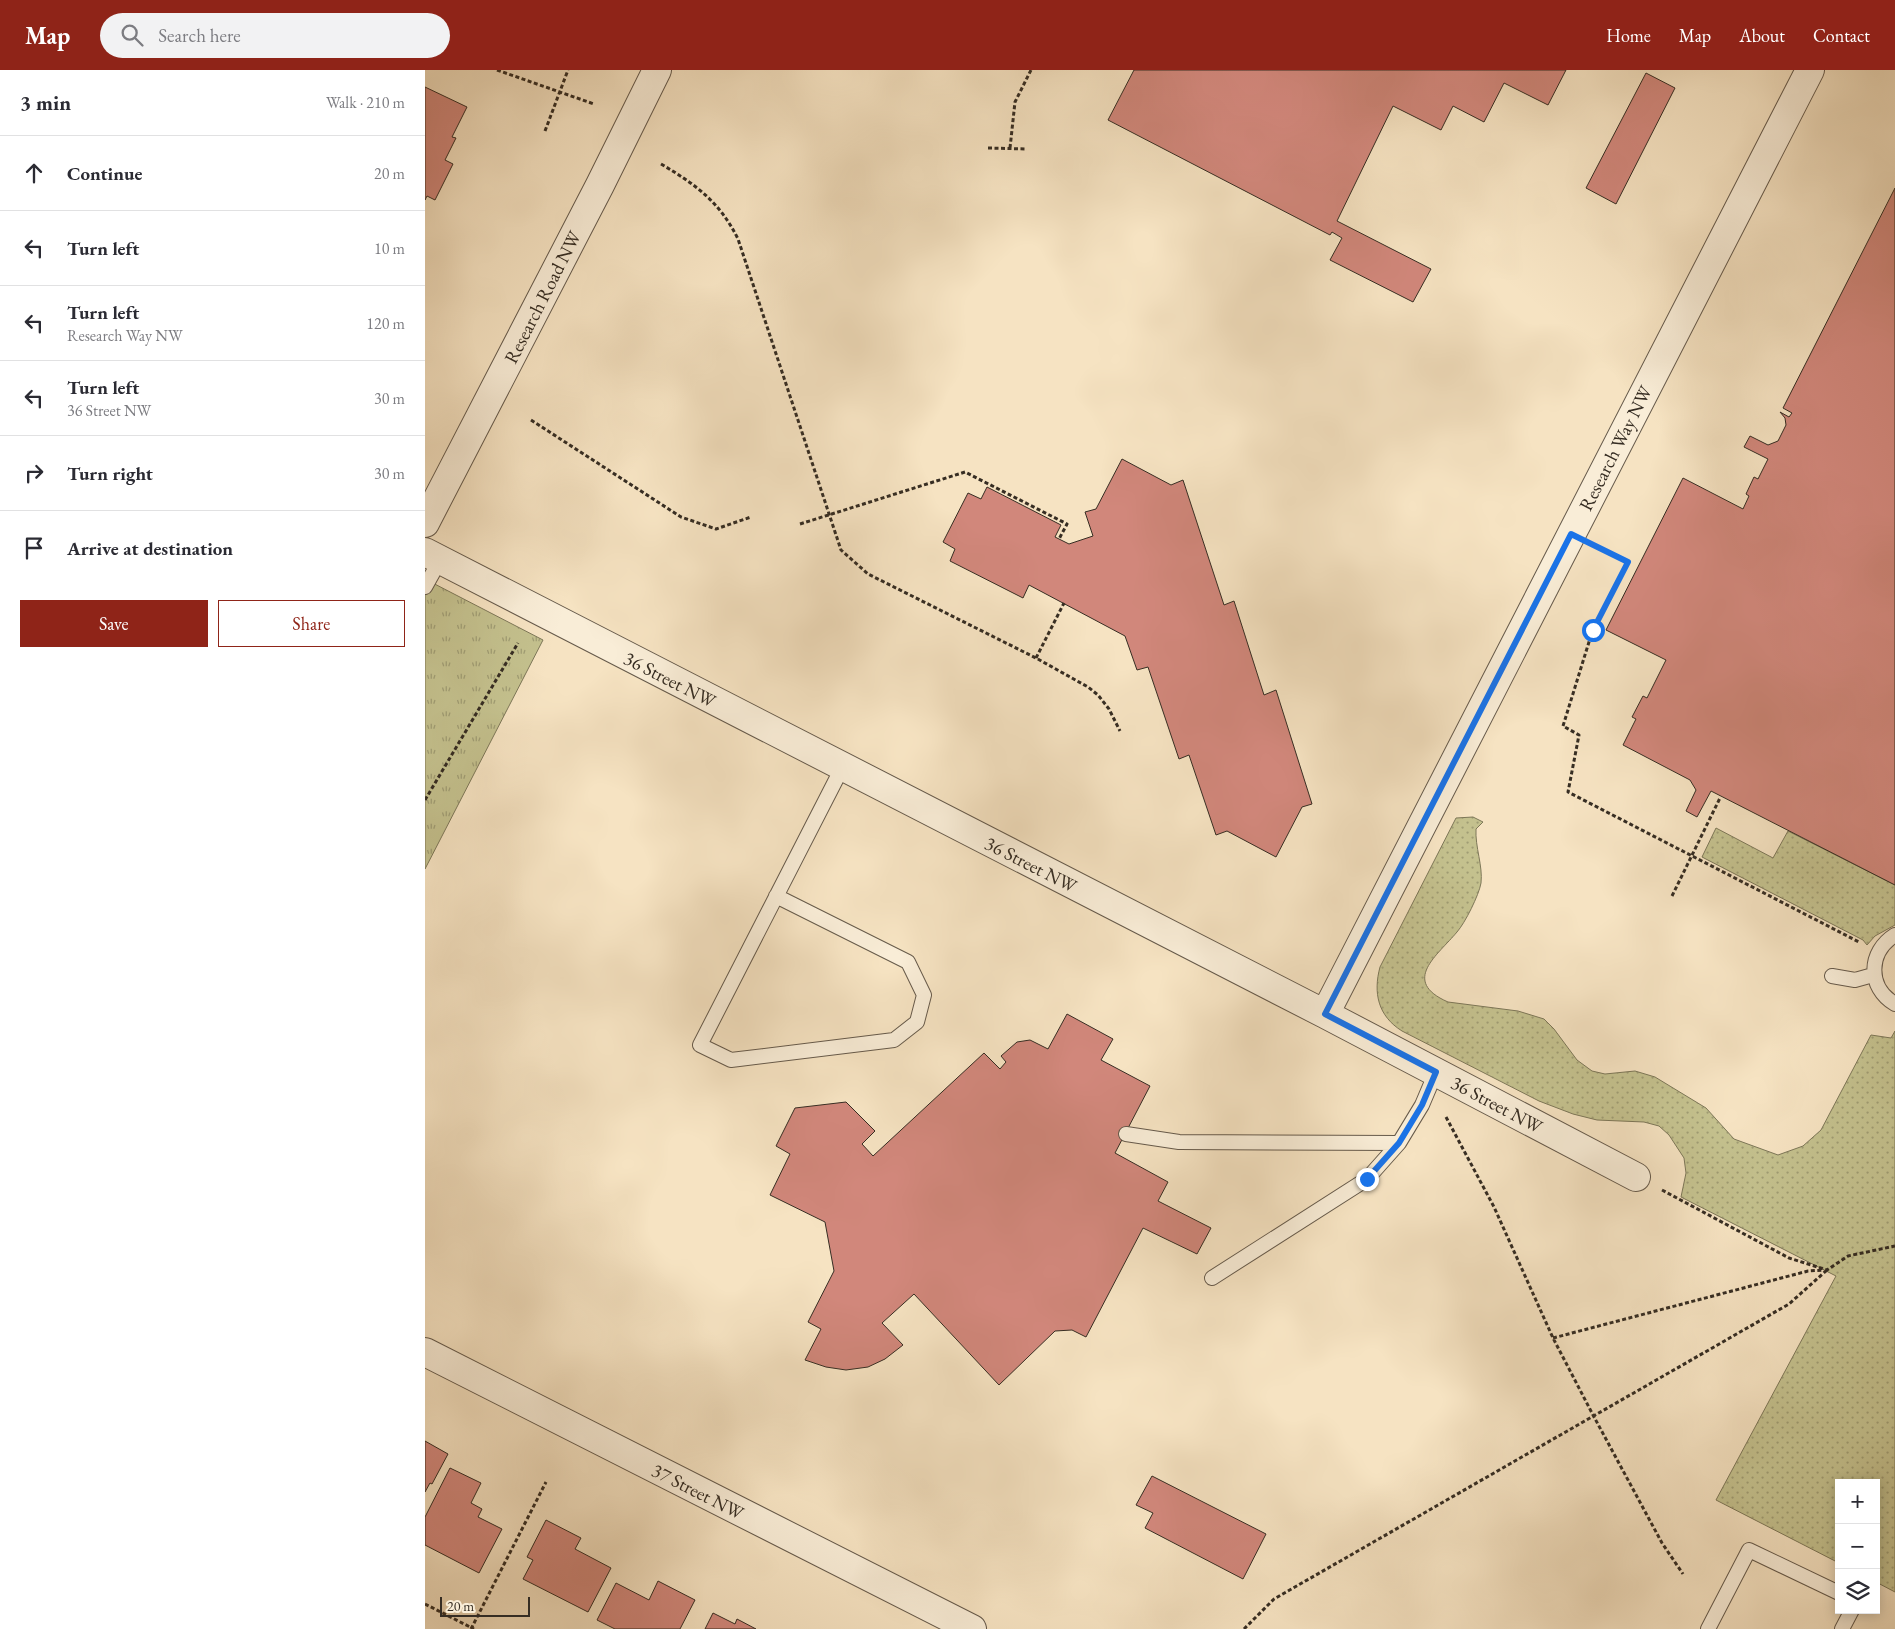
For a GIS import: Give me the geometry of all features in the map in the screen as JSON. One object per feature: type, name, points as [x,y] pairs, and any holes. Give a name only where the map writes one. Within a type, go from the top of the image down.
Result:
[{"type":"street","name":"Research Road NW","points":[[425,523],[600,186],[657,70]]},
{"type":"street","name":"Research Way NW","points":[[1325,1014],[1810,70]]},
{"type":"street","name":"36 Street NW","points":[[433,556],[842,768],[1325,1014],[1636,1176]]},
{"type":"street","name":"37 Street NW","points":[[425,1352],[972,1629]]},
{"type":"lane","points":[[425,587],[433,556]]},
{"type":"lane","points":[[776,896],[908,962],[924,995],[917,1022],[894,1040],[731,1060],[699,1045],[842,768]]},
{"type":"lane","points":[[1895,935],[1886,941],[1878,951],[1873,975],[1876,985],[1884,996],[1895,1004]]},
{"type":"lane","points":[[1832,976],[1855,980],[1873,975]]},
{"type":"lane","points":[[1212,1278],[1367,1179],[1399,1143],[1422,1105],[1436,1072]]},
{"type":"lane","points":[[1126,1134],[1179,1142],[1399,1143]]},
{"type":"lane","points":[[1708,1629],[1749,1550],[1835,1591]]},
{"type":"lane","points":[[1842,1629],[1850,1614]]},
{"type":"path","points":[[497,70],[594,104]]},
{"type":"path","points":[[545,131],[568,70]]},
{"type":"path","points":[[1010,148],[1015,102],[1031,70]]},
{"type":"path","points":[[988,148],[1027,149]]},
{"type":"path","points":[[661,164],[698,188],[717,204],[728,219],[738,239],[841,550],[868,574],[1069,676],[1098,695],[1109,709],[1120,731]]},
{"type":"path","points":[[531,420],[681,517],[716,528],[751,517]]},
{"type":"path","points":[[800,524],[965,472],[1067,524],[1059,539]]},
{"type":"path","points":[[1571,534],[1628,562],[1593,630],[1563,726],[1579,735],[1567,792],[1859,942]]},
{"type":"path","points":[[1036,658],[1064,603]]},
{"type":"path","points":[[425,800],[518,643]]},
{"type":"path","points":[[1672,896],[1720,798]]},
{"type":"path","points":[[1447,1117],[1494,1206],[1553,1338],[1663,1544],[1683,1574]]},
{"type":"path","points":[[1636,1176],[1789,1258],[1827,1270]]},
{"type":"path","points":[[1244,1629],[1274,1599],[1789,1304],[1827,1270],[1848,1256],[1895,1246]]},
{"type":"path","points":[[1553,1338],[1808,1271],[1827,1270]]},
{"type":"path","points":[[425,1604],[472,1629],[545,1482]]},
{"type":"green space","points":[[425,579],[543,640],[425,869]]},
{"type":"green space","points":[[1473,817],[1483,822],[1476,829],[1481,883],[1475,901],[1464,922],[1427,968],[1426,985],[1434,994],[1448,1002],[1518,1011],[1544,1019],[1554,1029],[1577,1060],[1592,1071],[1605,1074],[1635,1071],[1655,1077],[1706,1108],[1734,1139],[1778,1155],[1803,1146],[1821,1130],[1871,1035],[1891,1038],[1895,1031],[1895,1592],[1880,1584],[1880,1479],[1835,1479],[1835,1561],[1716,1500],[1836,1276],[1681,1197],[1686,1173],[1684,1158],[1669,1135],[1659,1126],[1644,1122],[1597,1120],[1573,1114],[1539,1101],[1402,1031],[1387,1018],[1383,1011],[1379,1003],[1377,986],[1380,967],[1456,818]]},
{"type":"green space","points":[[1716,828],[1773,858],[1788,831],[1895,885],[1895,925],[1875,936],[1867,945],[1863,940],[1702,857]]},
{"type":"building","points":[[1134,70],[1566,70],[1548,105],[1504,83],[1484,122],[1453,106],[1441,130],[1393,106],[1337,221],[1431,269],[1413,302],[1330,260],[1342,238],[1332,232],[1330,235],[1108,120]]},
{"type":"building","points":[[1646,73],[1675,88],[1616,204],[1586,188]]},
{"type":"building","points":[[425,87],[467,107],[452,137],[456,138],[445,160],[453,164],[435,200],[427,196],[425,200]]},
{"type":"building","points":[[1895,188],[1895,885],[1711,791],[1697,817],[1686,811],[1696,790],[1690,780],[1623,745],[1636,719],[1632,717],[1643,696],[1647,698],[1666,660],[1606,630],[1683,478],[1743,509],[1749,496],[1746,494],[1754,477],[1758,479],[1768,459],[1744,447],[1750,436],[1768,445],[1778,441],[1786,425],[1785,418],[1780,412],[1789,417],[1792,413],[1783,408]]},
{"type":"building","points":[[1122,459],[1171,485],[1183,480],[1224,605],[1234,601],[1264,695],[1276,690],[1312,804],[1302,807],[1276,857],[1227,831],[1216,835],[1189,755],[1179,759],[1148,667],[1137,670],[1125,636],[1029,585],[1023,598],[950,561],[955,549],[943,542],[968,493],[981,499],[987,487],[1061,525],[1055,537],[1069,544],[1093,536],[1085,512],[1096,509]]},
{"type":"building","points":[[1067,1014],[1113,1039],[1101,1060],[1150,1086],[1115,1153],[1168,1182],[1158,1201],[1211,1228],[1197,1254],[1143,1228],[1086,1337],[1072,1330],[1055,1331],[999,1385],[914,1294],[882,1323],[903,1345],[885,1359],[868,1367],[846,1370],[826,1367],[805,1360],[821,1329],[808,1322],[834,1271],[825,1222],[770,1195],[790,1154],[776,1146],[795,1108],[846,1102],[875,1131],[862,1144],[873,1156],[984,1053],[1000,1069],[1006,1062],[1001,1056],[1017,1042],[1030,1040],[1048,1049]]},
{"type":"building","points":[[425,1441],[448,1454],[432,1484],[430,1483],[425,1492]]},
{"type":"building","points":[[450,1468],[481,1483],[471,1503],[482,1509],[478,1517],[502,1529],[479,1573],[425,1545],[425,1517]]},
{"type":"building","points":[[1152,1476],[1266,1534],[1243,1579],[1145,1528],[1153,1513],[1136,1505]]},
{"type":"building","points":[[546,1520],[581,1538],[575,1549],[611,1568],[588,1612],[523,1579],[533,1560],[527,1557]]},
{"type":"building","points":[[658,1581],[695,1600],[680,1629],[615,1629],[597,1620],[616,1583],[649,1600]]},
{"type":"building","points":[[713,1613],[735,1624],[737,1619],[756,1629],[705,1629]]},
{"type":"route","points":[[1367,1179],[1399,1143],[1422,1105],[1436,1072],[1325,1014],[1571,534],[1628,562],[1593,630]]}]
